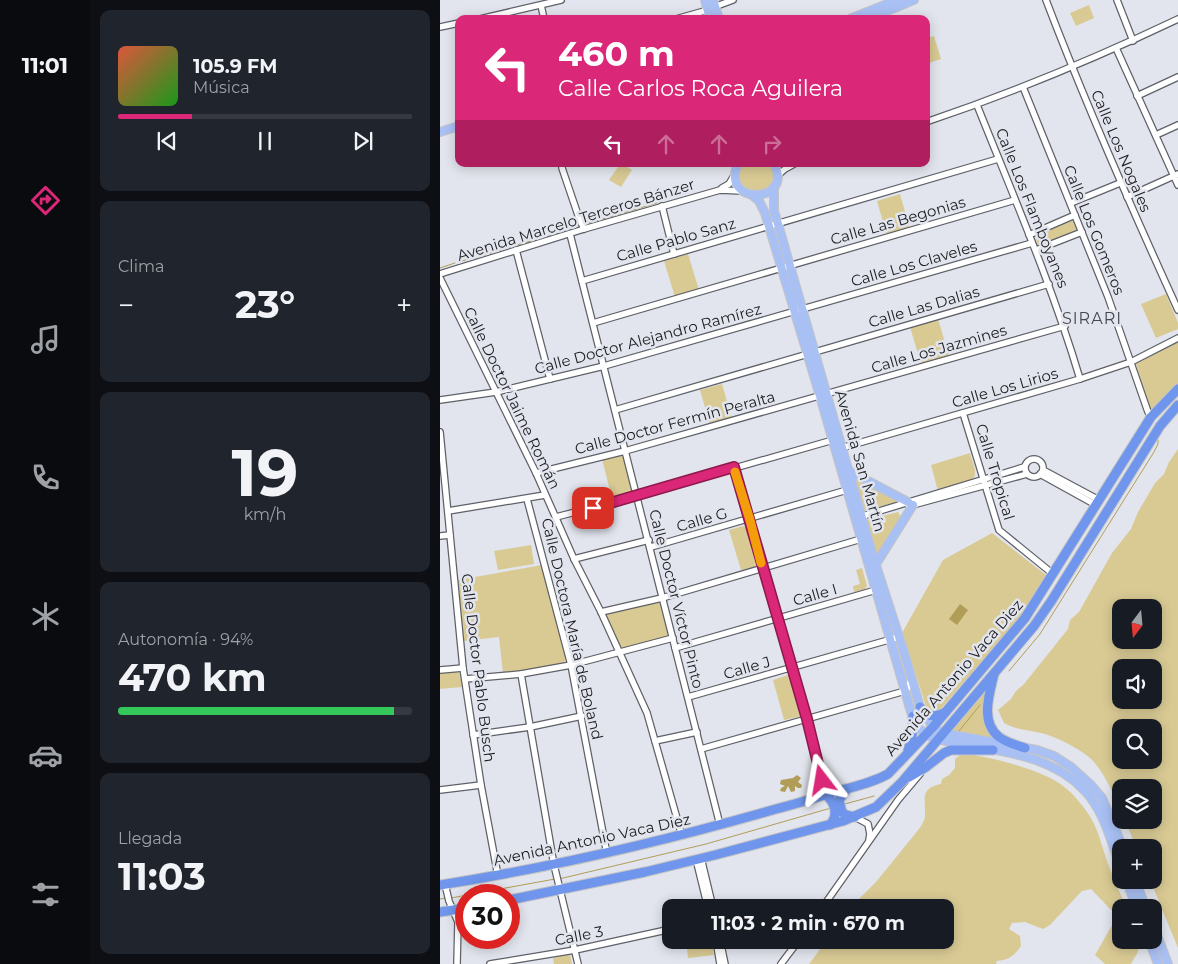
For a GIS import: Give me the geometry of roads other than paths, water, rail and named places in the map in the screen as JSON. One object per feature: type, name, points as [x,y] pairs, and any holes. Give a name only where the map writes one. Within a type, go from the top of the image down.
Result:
[{"type":"highway","name":"Avenida Antonio Vaca Diez","points":[[443,884],[554,868],[682,836],[847,789],[880,779],[888,774],[933,727],[1035,604],[1151,418],[1178,389]]},
{"type":"highway","name":"Avenida Antonio Vaca Diez","points":[[520,898],[699,859],[830,825],[855,817],[876,807],[905,779],[1034,626],[1160,426],[1178,405]]},
{"type":"highway","points":[[1087,500],[1090,506],[1090,515]]},
{"type":"highway","points":[[1052,600],[1060,584],[1058,578],[1053,574]]},
{"type":"highway","points":[[994,674],[987,708],[988,722],[999,737],[1025,748]]},
{"type":"highway","points":[[920,708],[925,713],[934,716],[944,713]]},
{"type":"highway","points":[[906,757],[912,738],[913,716]]},
{"type":"highway","points":[[905,779],[951,750],[993,750]]},
{"type":"highway","points":[[847,789],[839,800],[841,808],[846,815],[855,817]]},
{"type":"highway","points":[[826,795],[833,803],[836,813],[830,825]]},
{"type":"highway","points":[[440,912],[449,902],[455,904]]},
{"type":"main road","points":[[705,0],[712,5]]},
{"type":"main road","points":[[858,15],[886,2],[897,0]]},
{"type":"main road","points":[[878,15],[914,0]]},
{"type":"main road","points":[[440,132],[455,127]]},
{"type":"main road","points":[[737,167],[735,174],[736,183],[742,191],[752,195],[761,195],[774,187],[778,176],[776,167]]},
{"type":"main road","name":"Avenida San Martín","points":[[774,187],[774,211],[802,310],[811,353],[839,449],[847,490],[861,539],[876,564],[890,640],[905,691],[918,728],[925,734]]},
{"type":"main road","points":[[752,195],[762,206],[793,312],[811,353]]},
{"type":"main road","name":"Avenida San Martín","points":[[823,395],[832,440],[839,449],[849,471],[862,516],[876,590],[899,636],[920,708],[940,736]]},
{"type":"main road","points":[[849,471],[908,504],[876,564]]},
{"type":"main road","points":[[925,734],[1025,748],[1054,756],[1071,767],[1102,798],[1119,839]]},
{"type":"main road","points":[[940,736],[993,750],[1038,759],[1070,776],[1093,801],[1100,813],[1112,844]]},
{"type":"main road","points":[[1162,948],[1168,964]]},
{"type":"main road","points":[[1152,949],[1158,964]]},
{"type":"street","points":[[507,15],[561,0]]},
{"type":"street","points":[[686,15],[712,5],[733,0]]},
{"type":"street","name":"Calle Los Nogales","points":[[1046,0],[1071,67],[1120,183],[1178,310]]},
{"type":"street","points":[[1117,0],[1133,40]]},
{"type":"street","points":[[541,5],[543,15]]},
{"type":"street","points":[[930,121],[1023,87],[1116,48],[1178,19]]},
{"type":"street","points":[[440,27],[455,24]]},
{"type":"street","points":[[1116,48],[1176,175],[1178,185]]},
{"type":"street","points":[[1138,96],[1178,77]]},
{"type":"street","name":"Calle Los Gomeros","points":[[1023,87],[1108,297],[1148,412]]},
{"type":"street","name":"Calle Los Flamboyanes","points":[[977,105],[1065,326],[1080,379]]},
{"type":"street","points":[[1156,135],[1178,125]]},
{"type":"street","name":"Calle Pablo Sanz","points":[[582,281],[998,159]]},
{"type":"street","points":[[778,176],[789,167]]},
{"type":"street","points":[[562,168],[584,229]]},
{"type":"street","points":[[720,190],[728,184],[735,174]]},
{"type":"street","points":[[1127,198],[1176,175]]},
{"type":"street","points":[[1070,203],[1120,183]]},
{"type":"street","name":"Avenida Marcelo Terceros Bánzer","points":[[440,274],[584,229],[720,190],[742,191]]},
{"type":"street","name":"Calle Las Begonias","points":[[593,323],[1014,200]]},
{"type":"street","points":[[662,206],[674,254]]},
{"type":"street","points":[[1029,235],[1075,216]]},
{"type":"street","points":[[1036,250],[1082,232]]},
{"type":"street","name":"Calle Doctor Víctor Pinto","points":[[570,234],[720,825]]},
{"type":"street","name":"Calle Los Claveles","points":[[802,310],[1032,243]]},
{"type":"street","points":[[516,250],[550,379]]},
{"type":"street","name":"Calle Doctor Jaime Román","points":[[440,278],[536,473],[574,559],[601,612],[647,713],[682,836]]},
{"type":"street","name":"Calle Las Dalias","points":[[615,410],[1049,284]]},
{"type":"street","name":"Calle Doctor Alejandro Ramírez","points":[[440,400],[496,392],[604,366],[802,310]]},
{"type":"street","name":"Calle Los Jazmines","points":[[823,395],[1065,326]]},
{"type":"street","name":"Calle Los Lirios","points":[[839,449],[1080,379],[1131,362],[1178,338]]},
{"type":"street","name":"Calle Doctor Fermín Peralta","points":[[536,473],[626,451],[823,395]]},
{"type":"street","name":"Calle Tropical","points":[[963,413],[999,530],[1053,574]]},
{"type":"street","name":"Calle Doctor Pablo Busch","points":[[440,432],[463,668],[481,786],[498,876]]},
{"type":"street","points":[[556,517],[637,496],[832,440]]},
{"type":"street","points":[[984,483],[1024,467],[1028,460],[1036,458],[1042,463],[1042,472]]},
{"type":"street","points":[[734,467],[807,719],[826,795]]},
{"type":"street","points":[[1024,467],[1026,474]]},
{"type":"street","points":[[1042,472],[1098,502]]},
{"type":"street","points":[[1042,472],[1087,500],[1098,502]]},
{"type":"street","points":[[862,516],[984,483],[1026,474],[1033,477],[1042,472]]},
{"type":"street","name":"Calle G","points":[[651,548],[847,490]]},
{"type":"street","points":[[448,511],[545,495]]},
{"type":"street","name":"Calle Doctora María de Boland","points":[[528,499],[571,665],[607,854]]},
{"type":"street","points":[[440,536],[450,535]]},
{"type":"street","points":[[601,612],[662,598],[861,539]]},
{"type":"street","points":[[574,559],[649,540]]},
{"type":"street","name":"Calle I","points":[[675,648],[876,590]]},
{"type":"street","name":"Calle J","points":[[688,697],[899,636]]},
{"type":"street","points":[[465,679],[521,674],[571,665],[673,638]]},
{"type":"street","points":[[440,670],[463,668]]},
{"type":"street","points":[[521,674],[554,868],[578,964]]},
{"type":"street","points":[[701,749],[905,691],[911,679]]},
{"type":"street","points":[[473,735],[530,727],[582,716]]},
{"type":"street","points":[[655,741],[697,732]]},
{"type":"street","points":[[828,899],[898,800],[926,767]]},
{"type":"street","points":[[898,800],[905,779]]},
{"type":"street","points":[[440,790],[481,786]]},
{"type":"street","points":[[855,817],[868,824],[870,840]]},
{"type":"street","points":[[699,859],[706,899]]},
{"type":"street","points":[[699,859],[710,899]]},
{"type":"street","points":[[443,884],[458,922],[457,964]]},
{"type":"street","name":"Calle 3","points":[[490,964],[575,950],[662,931]]},
{"type":"street","points":[[718,949],[720,964]]},
{"type":"street","points":[[722,949],[725,964]]},
{"type":"street","points":[[781,964],[792,949]]},
{"type":"waterway","points":[[589,223],[657,203]]},
{"type":"waterway","points":[[484,255],[530,241]]},
{"type":"waterway","points":[[462,261],[475,257]]},
{"type":"waterway","points":[[440,268],[455,263]]},
{"type":"waterway","points":[[1009,671],[1040,634],[1154,452],[1158,440]]},
{"type":"waterway","points":[[959,731],[980,705]]},
{"type":"waterway","points":[[845,804],[874,796]]},
{"type":"waterway","points":[[559,879],[706,844],[831,808]]},
{"type":"waterway","points":[[451,898],[555,879]]},
{"type":"waterway","points":[[440,899],[447,898]]},
{"type":"district","name":"SIRARI","points":[[1092,318]]}]
